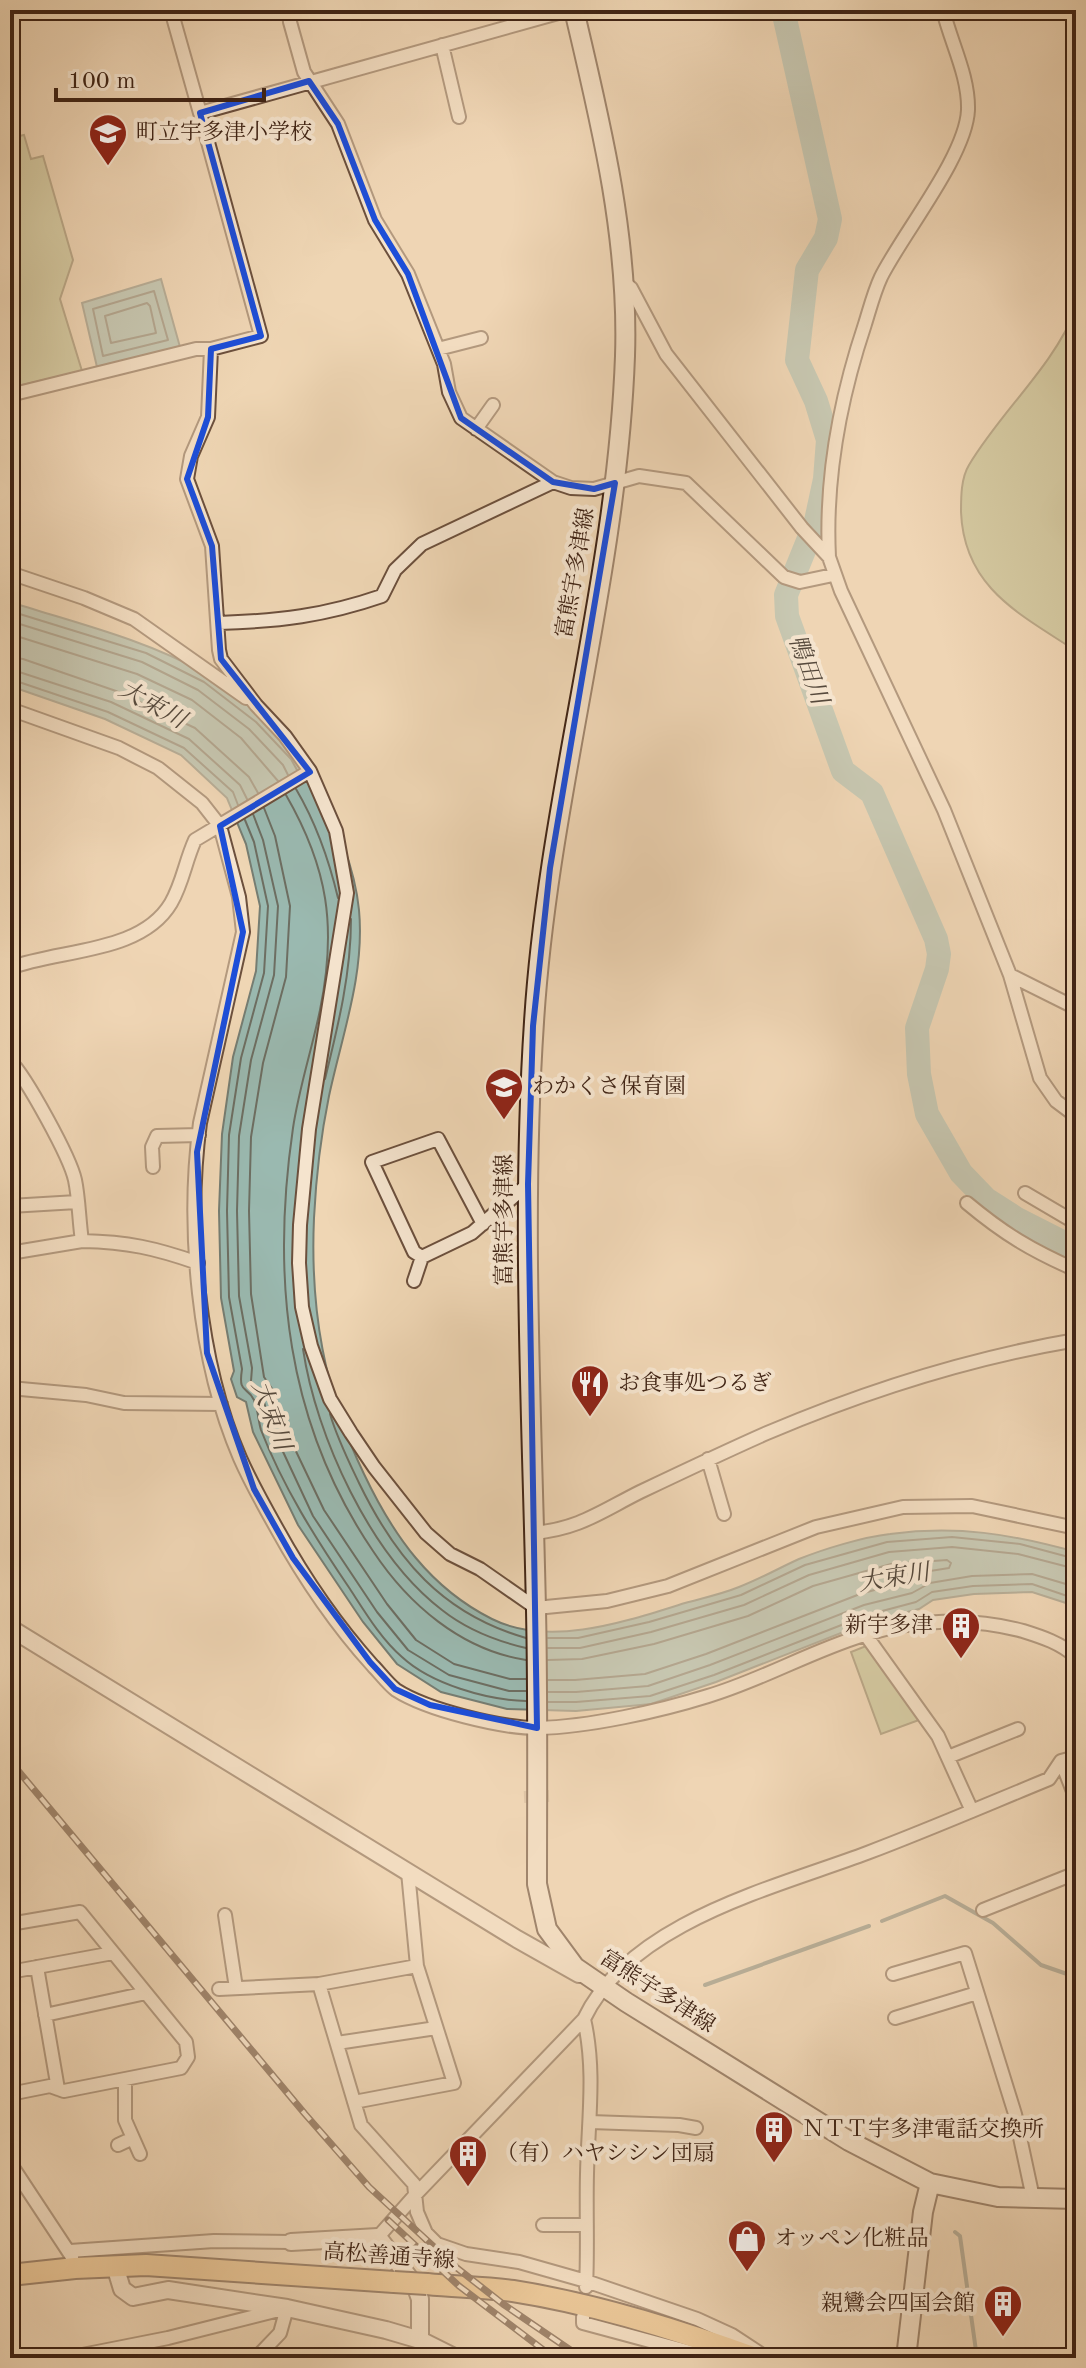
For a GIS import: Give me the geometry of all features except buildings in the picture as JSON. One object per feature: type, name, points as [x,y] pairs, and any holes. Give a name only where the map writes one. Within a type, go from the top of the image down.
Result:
[{"type":"main road","name":"富熊宇多津線","points":[[572,10],[605,139],[623,280],[625,351],[615,483],[540,941],[533,1026],[528,1184],[536,1610],[537,1884],[547,1929],[575,1967],[603,1987],[849,2141],[930,2183],[998,2197],[1076,2199]]},
{"type":"main road","points":[[906,2358],[923,2212],[930,2183]]},
{"type":"main road","name":"高松善通寺線","points":[[10,2275],[72,2259],[115,2266],[161,2265],[510,2291],[600,2308],[755,2358]]},
{"type":"street","points":[[10,395],[261,336],[171,10]]},
{"type":"street","points":[[289,10],[304,72],[338,124],[375,220],[408,274],[444,364],[449,392],[461,418],[553,482],[571,488],[594,489],[639,476],[686,483],[784,577],[800,582],[833,575]]},
{"type":"street","points":[[200,113],[572,10]]},
{"type":"street","points":[[943,10],[964,78],[968,111],[951,160],[880,279],[848,376],[832,467],[827,523],[829,557],[833,575],[944,810],[1010,975],[1040,1078],[1056,1101],[1076,1116]]},
{"type":"street","points":[[442,45],[459,117]]},
{"type":"street","points":[[623,280],[631,288],[666,354],[815,545],[829,557]]},
{"type":"street","points":[[438,349],[481,338]]},
{"type":"street","points":[[211,349],[208,417],[191,456],[187,479],[212,546],[221,659],[256,705],[285,736],[309,773],[336,831],[347,893],[309,1129],[299,1263],[302,1307],[311,1346],[330,1399],[374,1467],[426,1533],[450,1554],[480,1569],[536,1610],[607,1601],[668,1586],[816,1527],[903,1507],[972,1506],[1063,1528],[1076,1528]]},
{"type":"street","points":[[476,429],[493,405]]},
{"type":"street","points":[[219,623],[315,616],[382,596],[395,570],[422,544],[553,482]]},
{"type":"street","points":[[10,573],[134,619],[256,705]]},
{"type":"street","points":[[10,709],[119,748],[158,768],[224,823],[243,932],[199,1135],[196,1212],[207,1353],[221,1404],[254,1489],[293,1558],[349,1637],[395,1689],[462,1715],[536,1722],[634,1715],[710,1696],[865,1634],[905,1626],[974,1622],[1045,1638],[1076,1657]]},
{"type":"street","points":[[10,968],[30,960],[118,943],[145,929],[169,907],[184,879],[186,858],[195,840],[309,773]]},
{"type":"street","points":[[1010,975],[1076,1008]]},
{"type":"street","points":[[10,1061],[20,1071],[75,1178],[82,1241]]},
{"type":"street","points":[[153,1167],[152,1147],[157,1136],[199,1135]]},
{"type":"street","points":[[422,1257],[414,1252],[372,1162],[438,1139],[483,1224]]},
{"type":"street","points":[[414,1281],[422,1257],[472,1233],[528,1184]]},
{"type":"street","points":[[1025,1193],[1076,1223]]},
{"type":"street","points":[[10,1206],[77,1202]]},
{"type":"street","points":[[967,1203],[1001,1231],[1076,1270]]},
{"type":"street","points":[[10,1253],[82,1241],[120,1242],[154,1248],[198,1263]]},
{"type":"street","points":[[533,1533],[558,1531],[582,1524],[708,1459],[914,1378],[1076,1340]]},
{"type":"street","points":[[10,1388],[86,1395],[124,1403],[221,1404]]},
{"type":"street","points":[[708,1459],[724,1514]]},
{"type":"street","points":[[10,1628],[517,1939],[603,1987]]},
{"type":"street","points":[[865,1634],[926,1717],[972,1811]]},
{"type":"street","points":[[948,1757],[1018,1729]]},
{"type":"street","points":[[10,2163],[72,2259],[214,2241],[291,2242],[378,2237],[584,2019],[603,1987],[661,1937],[681,1925],[1049,1779],[1061,1761],[1076,1757]]},
{"type":"street","points":[[1061,1761],[1076,1799]]},
{"type":"street","points":[[354,2102],[454,2083],[417,1966],[408,1872]]},
{"type":"street","points":[[983,1910],[1076,1873]]},
{"type":"street","points":[[10,1924],[80,1912],[186,2042],[188,2057],[181,2068],[125,2081],[64,2091],[50,2086],[10,2094]]},
{"type":"street","points":[[225,1915],[236,1988]]},
{"type":"street","points":[[10,1972],[113,1953]]},
{"type":"street","points":[[893,1974],[965,1953],[1015,2114],[1033,2198]]},
{"type":"street","points":[[219,1989],[319,1984],[417,1966]]},
{"type":"street","points":[[37,1967],[58,2089]]},
{"type":"street","points":[[319,1984],[361,2125],[414,2184],[417,2212],[426,2233],[437,2244],[466,2254],[519,2262],[697,2319],[732,2335],[767,2358]]},
{"type":"street","points":[[45,2015],[146,1993]]},
{"type":"street","points":[[895,2018],[977,1993]]},
{"type":"street","points":[[584,2019],[591,2047],[586,2285]]},
{"type":"street","points":[[337,2043],[436,2028]]},
{"type":"street","points":[[125,2081],[125,2120],[140,2154]]},
{"type":"street","points":[[590,2122],[646,2130],[696,2128]]},
{"type":"street","points":[[118,2145],[133,2138]]},
{"type":"street","points":[[543,2225],[586,2225]]},
{"type":"street","points":[[378,2237],[415,2285],[420,2299],[420,2340]]},
{"type":"street","points":[[115,2266],[122,2289],[133,2297],[168,2290],[287,2308],[420,2340],[456,2358]]},
{"type":"street","points":[[67,2358],[168,2338],[287,2308]]},
{"type":"street","points":[[256,2358],[280,2333],[287,2308]]},
{"type":"street","points":[[583,2317],[583,2323],[713,2358]]},
{"type":"highlighted area","points":[[309,81],[338,124],[375,220],[408,274],[461,418],[553,482],[594,489],[615,483],[550,868],[533,1026],[528,1184],[537,1728],[430,1705],[395,1689],[370,1662],[293,1558],[254,1489],[207,1353],[197,1152],[243,932],[220,826],[310,772],[221,659],[212,546],[187,479],[208,417],[211,349],[261,336],[200,113]]},
{"type":"green space","points":[[24,135],[31,159],[43,156],[73,260],[60,299],[82,371],[10,388],[10,138]]},
{"type":"green space","points":[[1076,309],[1076,651],[1016,611],[984,580],[972,561],[965,538],[961,494],[969,465],[1054,351]]},
{"type":"green space","points":[[866,1646],[919,1720],[881,1734],[851,1652]]},
{"type":"water","points":[[161,279],[180,347],[97,367],[82,303]]},
{"type":"water","name":"大束川","points":[[10,602],[134,641],[182,661],[222,684],[282,738],[306,769],[331,815],[353,878],[360,934],[356,981],[329,1096],[318,1172],[313,1252],[322,1349],[339,1412],[364,1474],[401,1539],[432,1576],[470,1606],[492,1619],[515,1627],[538,1631],[588,1629],[726,1592],[832,1547],[915,1531],[961,1531],[1029,1540],[1076,1552],[1076,1609],[1032,1592],[974,1594],[933,1600],[919,1609],[869,1622],[651,1704],[576,1711],[507,1709],[441,1692],[397,1664],[363,1622],[298,1525],[253,1432],[246,1402],[237,1397],[231,1379],[234,1371],[221,1298],[219,1211],[222,1134],[233,1057],[256,971],[260,906],[246,844],[227,798],[181,755],[105,719],[10,686]]},
{"type":"waterway","name":"鴨田川","points":[[783,10],[830,219],[826,238],[807,270],[797,360],[816,401],[828,440],[825,479],[816,521],[786,595],[787,616],[843,771],[872,793],[936,939],[939,954],[937,969],[917,1028],[919,1074],[927,1114],[961,1173],[986,1199],[1017,1219],[1076,1249]]},
{"type":"waterway","points":[[882,1921],[945,1896],[993,1923],[1041,1965],[1067,1974],[1076,1984]]},
{"type":"waterway","points":[[705,1985],[869,1926]]},
{"type":"waterway","points":[[955,2232],[960,2236],[977,2358]]},
{"type":"waterway","points":[[266,2358],[271,2353]]},
{"type":"tunnel","points":[[524,1797],[549,1796]]},
{"type":"railway","points":[[10,1761],[369,2187],[457,2268],[582,2358]]},
{"type":"railway","points":[[388,2220],[459,2286],[554,2358]]},
{"type":"place","name":"町立宇多津小学校","points":[[108,167]]},
{"type":"place","name":"わかくさ保育園","points":[[504,1121]]},
{"type":"place","name":"お食事処つるぎ","points":[[590,1418]]},
{"type":"place","name":"新宇多津","points":[[961,1660]]},
{"type":"place","name":"ＮＴＴ宇多津電話交換所","points":[[774,2164]]},
{"type":"place","name":"（有）ハヤシシン団扇","points":[[468,2188]]},
{"type":"place","name":"オッペン化粧品","points":[[747,2273]]},
{"type":"place","name":"親鸞会四国会館","points":[[1003,2338]]}]
